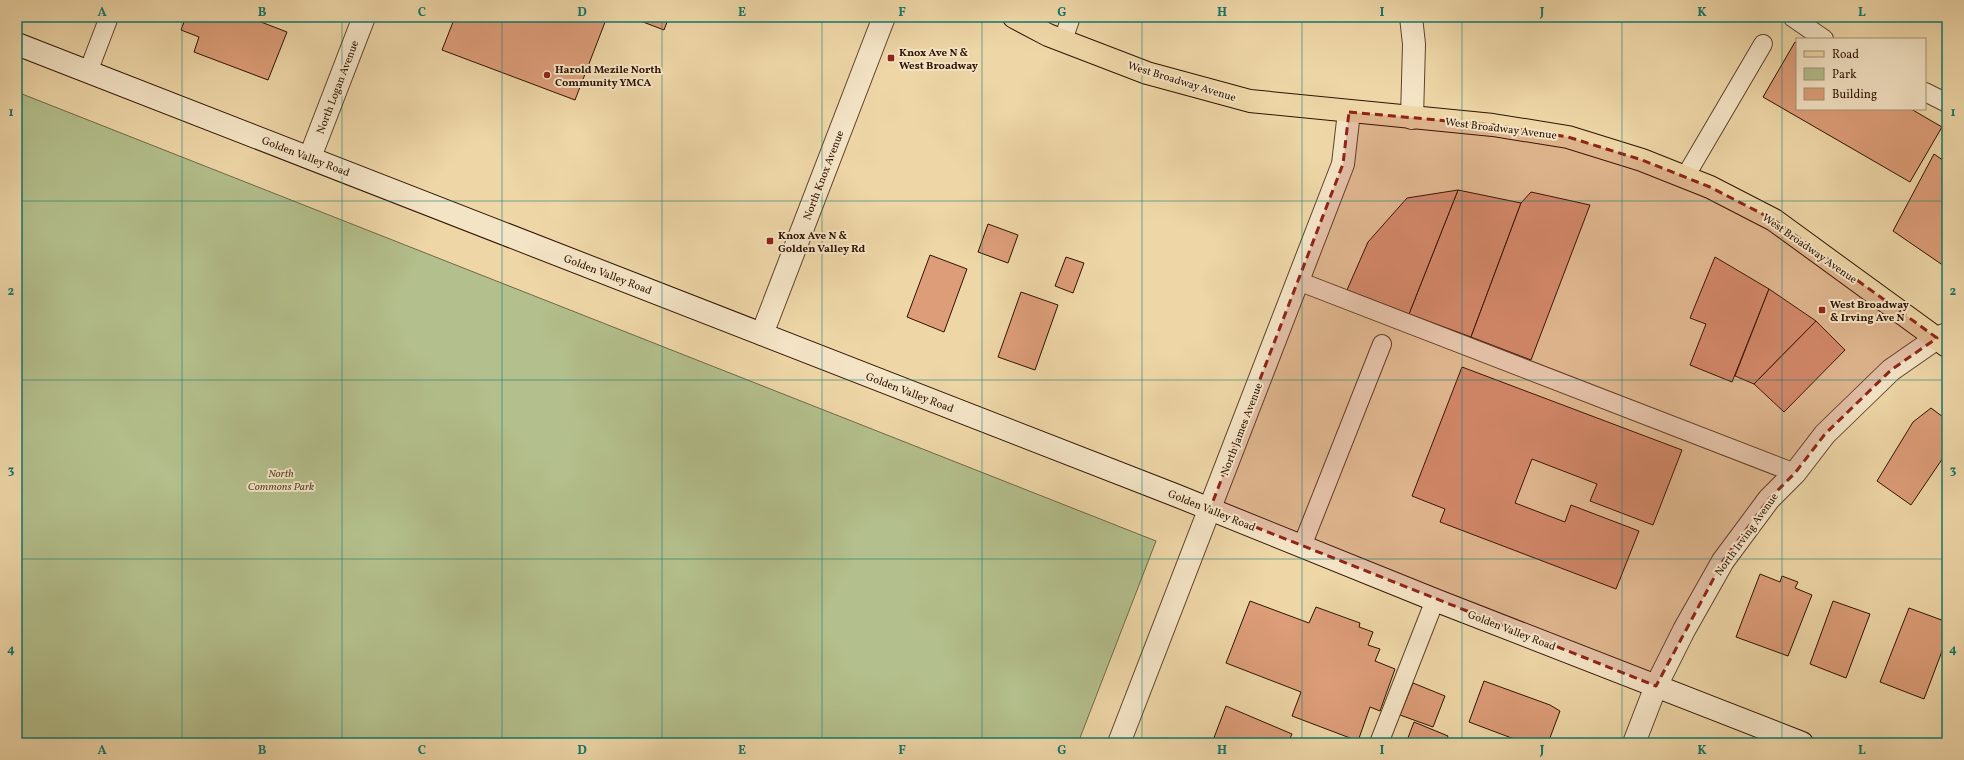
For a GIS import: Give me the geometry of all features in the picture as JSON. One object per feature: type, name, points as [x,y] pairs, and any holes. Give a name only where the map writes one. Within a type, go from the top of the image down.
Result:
[{"type":"main road","name":"West Broadway Avenue","points":[[1014,17],[1063,40],[1147,73],[1250,101],[1349,112],[1493,125],[1568,137],[1642,160],[1710,187],[1774,220],[1907,318],[1944,339]]},
{"type":"street","name":"North Logan Avenue","points":[[310,157],[364,17]]},
{"type":"street","name":"North Knox Avenue","points":[[762,334],[884,17]]},
{"type":"street","points":[[1411,17],[1414,44],[1412,118]]},
{"type":"street","name":"Golden Valley Road","points":[[17,44],[1210,509],[1435,600],[1802,743]]},
{"type":"street","name":"North James Avenue","points":[[1119,743],[1343,164],[1349,112]]},
{"type":"street","name":"North Irving Avenue","points":[[1634,743],[1656,686],[1684,630],[1723,561],[1769,500],[1794,473],[1825,434],[1891,370],[1944,339]]},
{"type":"lane","points":[[88,72],[109,17]]},
{"type":"lane","points":[[1063,40],[1071,17]]},
{"type":"lane","points":[[1792,17],[1823,38]]},
{"type":"lane","points":[[1685,177],[1763,44]]},
{"type":"lane","points":[[1926,92],[1947,103]]},
{"type":"lane","points":[[1298,281],[1794,473]]},
{"type":"lane","points":[[1302,546],[1382,344]]},
{"type":"lane","points":[[1379,743],[1435,600]]},
{"type":"highlighted area","points":[[1349,112],[1493,125],[1568,137],[1642,160],[1710,187],[1774,220],[1937,338],[1891,370],[1825,434],[1795,473],[1769,499],[1723,561],[1656,686],[1210,509],[1343,164]]},
{"type":"green space","name":"North Commons Park","points":[[17,92],[1156,541],[1078,743],[17,743]]},
{"type":"building","points":[[186,17],[248,17],[287,32],[268,80],[194,52],[199,37],[181,30]]},
{"type":"building","name":"Harold Mezile North Community YMCA","points":[[455,17],[607,17],[575,100],[442,50]]},
{"type":"building","name":"Harold Mezile North Community YMCA","points":[[630,17],[669,17],[664,30]]},
{"type":"building","points":[[1795,42],[1796,110],[1913,110],[1942,127],[1910,182],[1763,97]]},
{"type":"building","points":[[1934,154],[1947,163],[1947,268],[1893,231]]},
{"type":"building","points":[[1458,190],[1521,203],[1471,337],[1409,314]]},
{"type":"building","points":[[1458,190],[1409,314],[1347,290],[1368,242],[1407,198]]},
{"type":"building","points":[[1531,192],[1590,205],[1531,360],[1471,337],[1521,203]]},
{"type":"building","points":[[988,224],[1018,235],[1008,263],[978,252]]},
{"type":"building","points":[[930,255],[967,269],[944,332],[907,317]]},
{"type":"building","points":[[1066,257],[1084,263],[1073,293],[1055,286]]},
{"type":"building","points":[[1715,257],[1769,289],[1732,382],[1690,365],[1706,324],[1690,318]]},
{"type":"building","points":[[1769,289],[1816,321],[1754,384],[1735,376]]},
{"type":"building","points":[[1021,292],[1058,305],[1035,370],[998,357]]},
{"type":"building","points":[[1816,321],[1845,350],[1784,412],[1754,384]]},
{"type":"building","points":[[1462,367],[1682,450],[1653,525],[1590,501],[1597,484],[1532,459],[1515,503],[1565,522],[1571,505],[1639,531],[1616,589],[1440,522],[1445,509],[1412,496]]},
{"type":"building","points":[[1931,408],[1947,420],[1947,452],[1911,505],[1877,481],[1913,422]]},
{"type":"building","points":[[1760,574],[1780,582],[1782,576],[1798,582],[1795,588],[1812,595],[1788,656],[1736,637]]},
{"type":"building","points":[[1250,601],[1309,623],[1316,607],[1360,623],[1359,627],[1373,632],[1368,645],[1380,649],[1375,661],[1395,669],[1380,711],[1370,707],[1358,741],[1292,716],[1301,692],[1226,663]]},
{"type":"building","points":[[1833,601],[1870,614],[1846,678],[1810,664]]},
{"type":"building","points":[[1909,608],[1947,622],[1947,638],[1924,699],[1880,682]]},
{"type":"building","points":[[1484,681],[1550,705],[1560,711],[1548,743],[1525,743],[1469,722]]},
{"type":"building","points":[[1413,683],[1445,696],[1433,727],[1400,715]]},
{"type":"building","points":[[1226,706],[1292,734],[1288,743],[1212,743]]},
{"type":"building","points":[[1414,722],[1448,736],[1445,743],[1406,743]]},
{"type":"place","name":"Knox Ave N & West Broadway","points":[[891,58]]},
{"type":"place","name":"Harold Mezile North Community YMCA","points":[[547,75]]},
{"type":"place","name":"Knox Ave N & Golden Valley Rd","points":[[770,241]]},
{"type":"place","name":"West Broadway & Irving Ave N","points":[[1822,310]]}]
